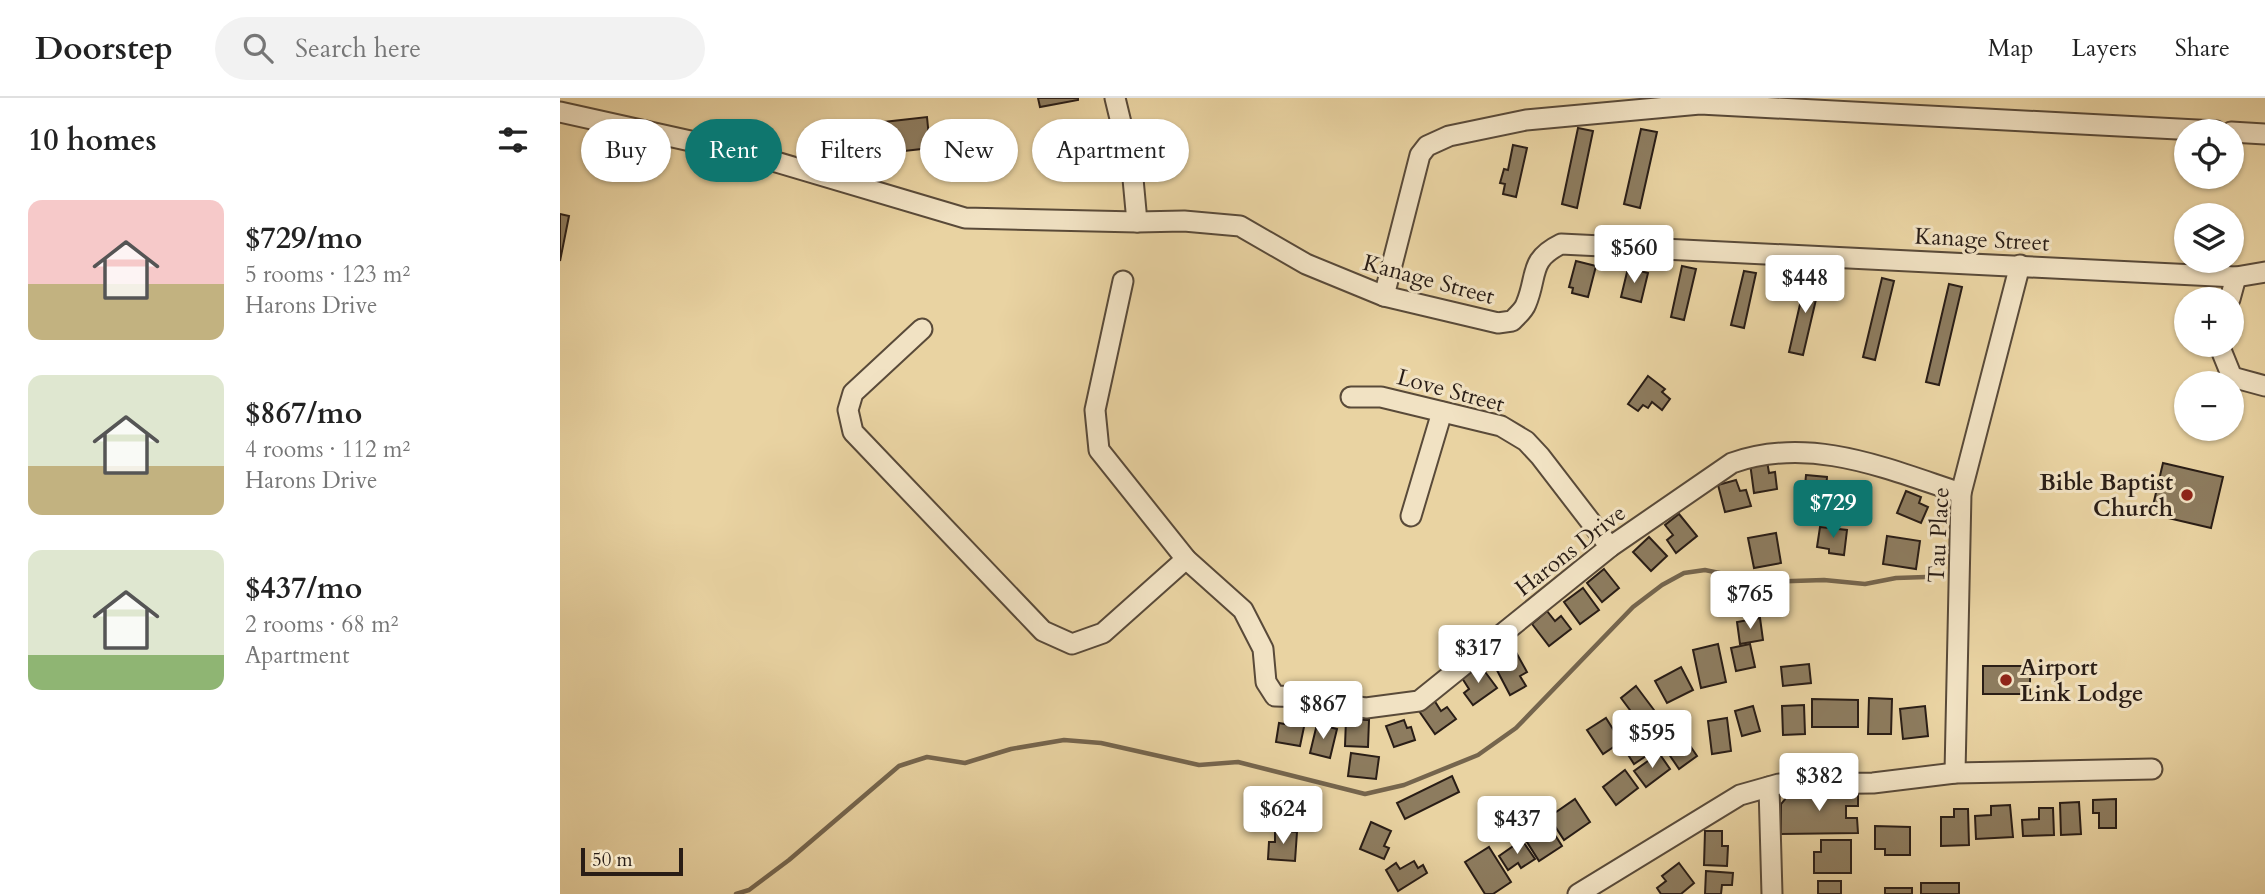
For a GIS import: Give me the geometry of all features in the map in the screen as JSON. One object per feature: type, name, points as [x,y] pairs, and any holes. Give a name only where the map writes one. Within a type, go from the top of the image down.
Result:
[{"type":"street","points":[[1115,98],[1132,168],[1137,222]]},
{"type":"street","points":[[1384,296],[1420,155],[1427,146],[1449,136],[1525,120],[1700,104],[2174,129]]},
{"type":"street","name":"Kanage Street","points":[[560,111],[749,154],[965,218],[1137,222],[1184,220],[1240,226],[1306,264],[1384,296],[1499,323],[1512,321],[1526,305],[1537,263],[1548,250],[1560,244],[2235,277],[2265,272]]},
{"type":"street","points":[[2244,133],[2265,134]]},
{"type":"street","name":"Tau Place","points":[[1955,773],[1961,493],[2020,265]]},
{"type":"street","points":[[2233,287],[2235,277]]},
{"type":"street","name":"Harons Drive","points":[[1123,281],[1096,410],[1099,450],[1186,559],[1243,610],[1263,649],[1266,682],[1275,696],[1305,697],[1366,708],[1419,701],[1610,547],[1732,463],[1752,456],[1798,451],[1857,459],[1961,493]]},
{"type":"street","points":[[922,329],[853,393],[848,410],[853,432],[1043,631],[1072,644],[1102,633],[1186,559]]},
{"type":"street","points":[[2224,357],[2232,377],[2265,386]]},
{"type":"street","name":"Love Street","points":[[1350,397],[1381,397],[1474,417],[1501,426],[1526,441],[1610,547]]},
{"type":"street","points":[[1411,516],[1442,412]]},
{"type":"street","points":[[1577,894],[1740,795],[1779,784],[1872,783],[1955,773],[2152,769]]},
{"type":"street","points":[[1769,787],[1772,894]]},
{"type":"building","points":[[1038,98],[1078,98],[1078,100],[1040,107]]},
{"type":"building","points":[[927,117],[920,119],[920,149],[906,151],[906,119]]},
{"type":"building","points":[[1578,128],[1593,131],[1577,208],[1562,204]]},
{"type":"building","points":[[1641,129],[1657,132],[1640,208],[1624,204]]},
{"type":"building","points":[[1513,145],[1527,148],[1516,197],[1503,194],[1505,184],[1500,183],[1504,169],[1508,170]]},
{"type":"building","points":[[560,214],[569,216],[560,261]]},
{"type":"building","points":[[1576,261],[1596,266],[1588,297],[1572,293],[1573,288],[1569,287]]},
{"type":"building","points":[[1682,266],[1696,269],[1684,320],[1671,317]]},
{"type":"building","points":[[1628,268],[1648,273],[1641,302],[1621,297]]},
{"type":"building","points":[[1744,271],[1756,273],[1744,328],[1731,325]]},
{"type":"building","points":[[1807,274],[1821,278],[1803,355],[1789,352]]},
{"type":"building","points":[[1882,278],[1894,281],[1875,360],[1863,357]]},
{"type":"building","points":[[1949,284],[1962,287],[1939,385],[1926,382]]},
{"type":"building","points":[[1648,376],[1665,389],[1662,392],[1670,399],[1662,410],[1652,402],[1648,408],[1643,405],[1638,411],[1628,404]]},
{"type":"building","points":[[1767,461],[1769,473],[1775,472],[1777,489],[1754,493],[1750,463]]},
{"type":"building","name":"Bible Baptist Church","points":[[2163,463],[2223,477],[2211,528],[2151,514]]},
{"type":"building","points":[[1806,475],[1827,477],[1824,517],[1797,515],[1799,497],[1804,497]]},
{"type":"building","points":[[1736,480],[1740,491],[1746,490],[1751,506],[1725,512],[1718,485]]},
{"type":"building","points":[[1849,482],[1870,484],[1867,509],[1846,507]]},
{"type":"building","points":[[1906,491],[1921,497],[1919,503],[1928,507],[1921,523],[1897,513]]},
{"type":"building","points":[[1679,514],[1697,536],[1676,553],[1667,540],[1673,535],[1665,525]]},
{"type":"building","points":[[1820,527],[1847,530],[1844,555],[1829,553],[1829,549],[1817,547]]},
{"type":"building","points":[[1776,533],[1781,563],[1754,568],[1748,538]]},
{"type":"building","points":[[1887,536],[1920,541],[1916,569],[1883,564]]},
{"type":"building","points":[[1649,537],[1667,556],[1651,571],[1633,552]]},
{"type":"building","points":[[1604,569],[1619,588],[1602,602],[1587,583]]},
{"type":"building","points":[[1583,588],[1599,610],[1580,624],[1564,602]]},
{"type":"building","points":[[1547,611],[1555,621],[1561,616],[1571,629],[1549,646],[1532,624]]},
{"type":"building","points":[[1760,618],[1763,640],[1740,644],[1737,622]]},
{"type":"building","points":[[1718,644],[1726,682],[1701,688],[1693,650]]},
{"type":"building","points":[[1750,644],[1755,667],[1736,671],[1731,648]]},
{"type":"building","points":[[1512,645],[1527,672],[1520,676],[1526,686],[1510,695],[1490,657]]},
{"type":"building","points":[[1809,664],[1811,683],[1783,686],[1781,667]]},
{"type":"building","points":[[1480,665],[1497,688],[1473,705],[1464,693],[1469,689],[1462,678]]},
{"type":"building","name":"Airport Link Lodge","points":[[1983,666],[2030,666],[2030,694],[1983,694]]},
{"type":"building","points":[[1681,667],[1693,690],[1667,703],[1655,681]]},
{"type":"building","points":[[1636,686],[1654,710],[1639,722],[1621,698]]},
{"type":"building","points":[[1869,698],[1892,699],[1891,734],[1868,734]]},
{"type":"building","points":[[1812,699],[1858,700],[1858,727],[1812,727]]},
{"type":"building","points":[[1434,700],[1441,711],[1447,707],[1456,719],[1435,734],[1419,711]]},
{"type":"building","points":[[1804,705],[1805,734],[1783,735],[1782,706]]},
{"type":"building","points":[[1753,706],[1760,731],[1742,736],[1735,711]]},
{"type":"building","points":[[1925,706],[1928,736],[1903,739],[1900,709]]},
{"type":"building","points":[[1606,718],[1621,742],[1603,754],[1587,730]]},
{"type":"building","points":[[1727,718],[1731,751],[1712,754],[1708,721]]},
{"type":"building","points":[[1291,719],[1305,722],[1300,746],[1276,742],[1279,723],[1290,725]]},
{"type":"building","points":[[1346,719],[1369,720],[1368,747],[1345,746]]},
{"type":"building","points":[[1404,720],[1407,728],[1411,727],[1415,740],[1394,747],[1386,726]]},
{"type":"building","points":[[1317,724],[1337,729],[1330,758],[1310,753]]},
{"type":"building","points":[[1649,734],[1658,748],[1634,764],[1625,750]]},
{"type":"building","points":[[1682,734],[1697,756],[1679,769],[1664,747]]},
{"type":"building","points":[[1351,753],[1379,757],[1376,779],[1348,776]]},
{"type":"building","points":[[1659,753],[1670,769],[1646,787],[1634,771]]},
{"type":"building","points":[[1625,770],[1638,788],[1616,805],[1603,787]]},
{"type":"building","points":[[1452,776],[1459,792],[1405,819],[1397,803]]},
{"type":"building","points":[[1858,791],[1858,806],[1846,806],[1846,818],[1857,818],[1858,833],[1781,834],[1781,804],[1791,792]]},
{"type":"building","points":[[1575,799],[1590,822],[1564,840],[1549,817]]},
{"type":"building","points":[[2116,799],[2116,828],[2099,828],[2099,813],[2093,813],[2093,800]]},
{"type":"building","points":[[2079,802],[2081,834],[2061,835],[2060,803]]},
{"type":"building","points":[[2010,805],[2013,837],[1976,839],[1975,816],[1991,815],[1991,806]]},
{"type":"building","points":[[2039,808],[2053,808],[2054,835],[2023,836],[2022,820],[2039,819]]},
{"type":"building","points":[[1954,809],[1968,809],[1969,845],[1941,846],[1941,817],[1954,817]]},
{"type":"building","points":[[1543,816],[1562,846],[1539,861],[1520,831]]},
{"type":"building","points":[[1371,822],[1391,831],[1384,846],[1389,848],[1384,859],[1360,849]]},
{"type":"building","points":[[1875,826],[1910,827],[1910,855],[1885,855],[1885,849],[1875,849]]},
{"type":"building","points":[[1275,830],[1297,832],[1295,861],[1268,859],[1269,842],[1275,842]]},
{"type":"building","points":[[1705,831],[1722,831],[1722,846],[1728,846],[1727,866],[1704,865]]},
{"type":"building","points":[[1522,840],[1535,859],[1521,868],[1518,863],[1508,870],[1499,856]]},
{"type":"building","points":[[1821,840],[1851,840],[1851,873],[1814,873],[1814,852],[1821,852]]},
{"type":"building","points":[[1489,847],[1511,882],[1493,894],[1485,894],[1465,862]]},
{"type":"building","points":[[1414,861],[1418,868],[1423,865],[1427,873],[1398,891],[1386,870],[1396,863],[1400,869]]},
{"type":"building","points":[[1679,863],[1694,883],[1681,894],[1661,894],[1657,888],[1666,881],[1662,876]]},
{"type":"building","points":[[1706,871],[1733,873],[1732,885],[1722,885],[1721,894],[1705,894]]},
{"type":"building","points":[[1818,881],[1841,881],[1841,894],[1818,894]]},
{"type":"building","points":[[1921,883],[1959,883],[1959,894],[1921,894]]},
{"type":"building","points":[[1885,888],[1912,888],[1912,894],[1885,894]]},
{"type":"waterway","points":[[736,894],[749,890],[789,860],[899,766],[927,757],[965,763],[1011,749],[1064,740],[1101,743],[1199,765],[1238,762],[1365,794],[1404,785],[1478,755],[1516,728],[1633,607],[1662,585],[1684,573],[1705,570],[1762,582],[1824,580],[1865,584],[1896,578],[1926,577]]},
{"type":"place","name":"Bible Baptist Church","points":[[2187,495]]},
{"type":"place","name":"Airport Link Lodge","points":[[2006,680]]}]
